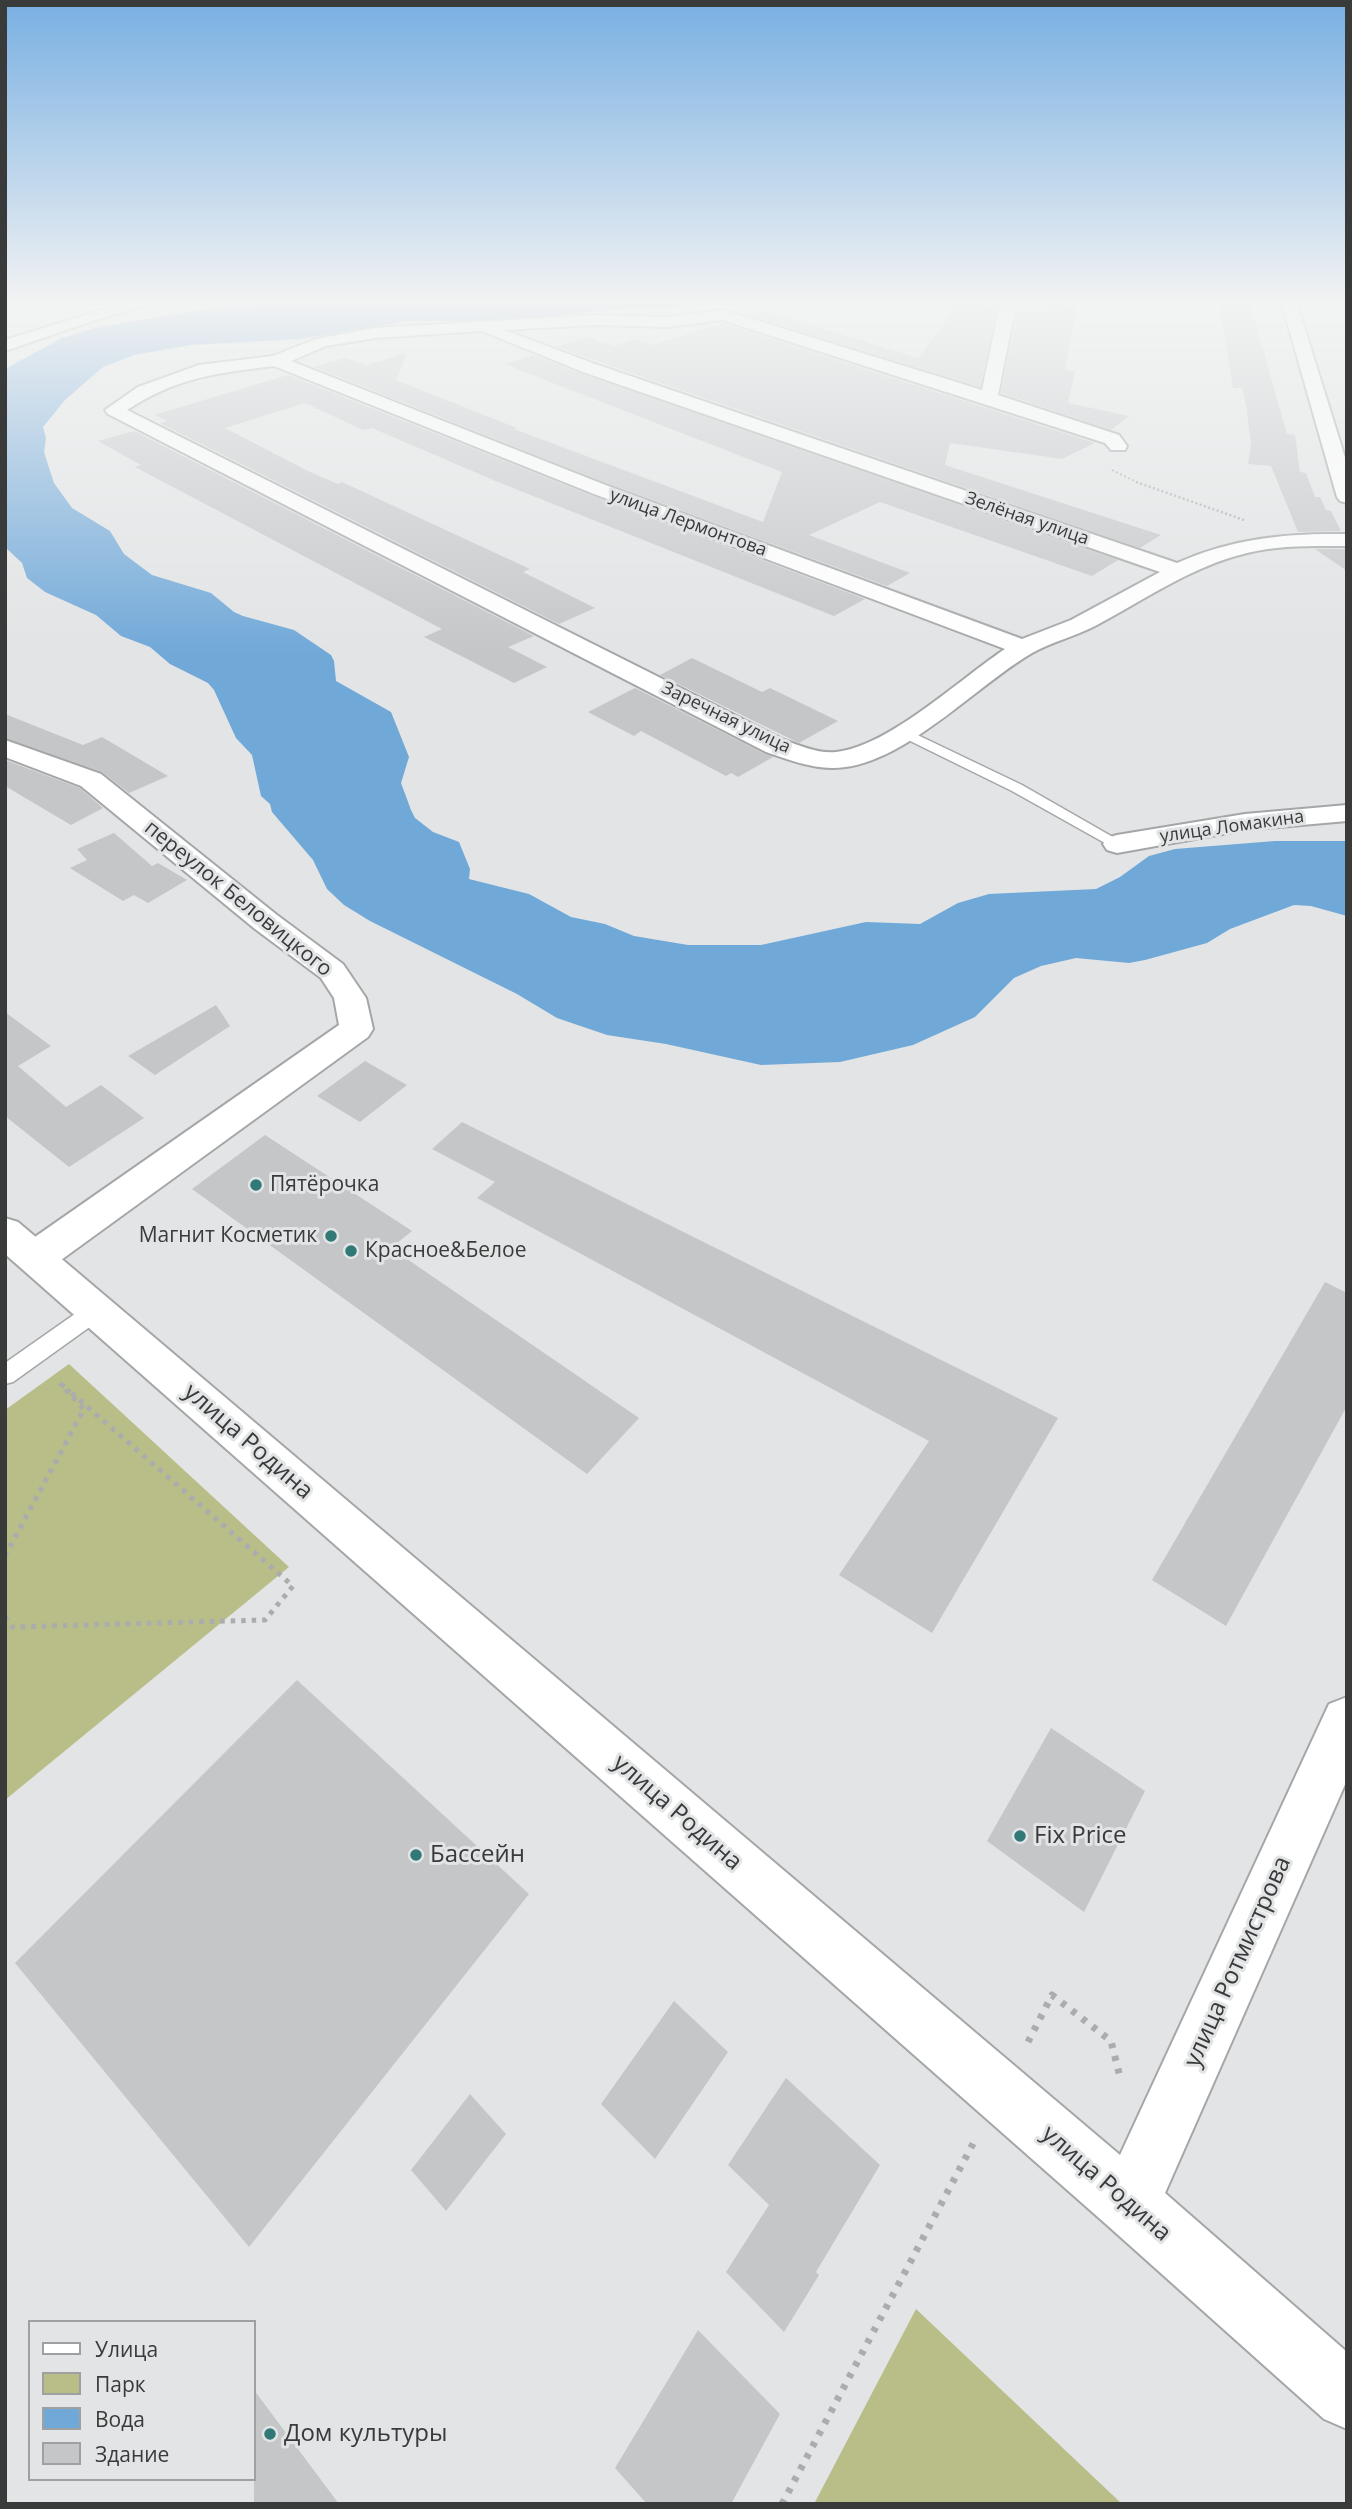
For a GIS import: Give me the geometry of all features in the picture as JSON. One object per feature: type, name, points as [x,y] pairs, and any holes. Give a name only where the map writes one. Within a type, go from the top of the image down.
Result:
[{"type":"street","name":"Заречная улица","points":[[136,421],[775,746],[807,756],[837,760],[866,752],[903,732],[1024,648],[1069,631],[1178,571],[1233,550],[1270,542],[1347,540]]},
{"type":"street","name":"улица Лермонтова","points":[[433,421],[601,491],[1024,648]]},
{"type":"street","name":"Зелёная улица","points":[[743,421],[1178,571]]},
{"type":"street","points":[[1058,421],[1112,439],[1118,446]]},
{"type":"street","points":[[1325,421],[1346,493]]},
{"type":"street","name":"переулок Беловицкого","points":[[5,748],[91,780],[266,922],[332,971],[350,998],[356,1030],[21,1245]]},
{"type":"street","name":"улица Ломакина","points":[[1117,844],[1245,822],[1347,813]]},
{"type":"street","name":"улица Родина","points":[[21,1245],[1129,2203],[1347,2396]]},
{"type":"street","name":"улица Ротмистрова","points":[[1129,2203],[1347,1722]]},
{"type":"lane","points":[[903,732],[1017,788],[1117,844]]},
{"type":"lane","points":[[5,1375],[97,1310]]},
{"type":"path","points":[[1118,446],[1109,466],[1120,475],[1252,523]]},
{"type":"path","points":[[5,1556],[84,1409],[59,1382],[293,1586],[265,1619],[12,1627],[5,1633]]},
{"type":"path","points":[[5,1617],[12,1627]]},
{"type":"path","points":[[1028,2042],[1052,1995],[1111,2042],[1120,2077]]},
{"type":"path","points":[[782,2504],[975,2140]]},
{"type":"green space","points":[[69,1364],[289,1567],[5,1800],[5,1410]]},
{"type":"green space","points":[[916,2309],[1122,2504],[814,2504]]},
{"type":"water","points":[[5,421],[48,421],[43,427],[46,438],[44,452],[54,483],[72,508],[110,531],[124,554],[152,575],[211,593],[234,612],[294,630],[331,655],[336,681],[391,712],[409,757],[401,783],[411,810],[415,818],[433,832],[459,842],[470,869],[469,879],[529,894],[571,917],[605,924],[634,936],[688,945],[761,945],[866,922],[920,924],[958,903],[989,894],[1096,889],[1120,877],[1149,856],[1175,849],[1275,841],[1347,841],[1347,916],[1311,906],[1294,905],[1230,929],[1207,943],[1145,960],[1129,963],[1076,958],[1041,966],[1014,978],[975,1017],[913,1045],[840,1062],[761,1065],[666,1044],[607,1035],[557,1018],[517,994],[370,921],[344,905],[327,889],[313,860],[261,796],[252,755],[236,738],[214,690],[208,683],[170,664],[150,647],[121,636],[96,615],[45,592],[27,578],[22,563],[5,547]]},
{"type":"building","points":[[247,421],[225,428],[310,472],[338,484],[342,482],[530,569],[523,572],[595,608],[559,624],[160,423]]},
{"type":"building","points":[[344,421],[404,421],[865,599],[834,616],[498,482],[372,428],[363,430]]},
{"type":"building","points":[[450,421],[500,421],[517,428],[514,429],[763,522],[782,472],[651,421],[718,421],[1118,560],[1092,576],[880,502],[809,535],[910,573],[887,586],[609,484]]},
{"type":"building","points":[[771,421],[1027,421],[1095,443],[1062,459],[950,443],[945,465],[1161,535],[1140,548]]},
{"type":"building","points":[[1085,421],[1122,421],[1111,430]]},
{"type":"building","points":[[1248,421],[1283,421],[1287,434],[1295,435],[1300,472],[1306,473],[1315,497],[1320,497],[1326,510],[1331,511],[1341,531],[1298,532],[1271,466],[1248,464],[1251,443]]},
{"type":"building","points":[[134,431],[534,636],[508,647],[547,667],[514,683],[424,637],[442,629],[135,467],[141,465],[98,441]]},
{"type":"building","points":[[1315,549],[1347,549],[1347,571]]},
{"type":"building","points":[[692,658],[762,692],[770,688],[838,721],[799,743],[660,675]]},
{"type":"building","points":[[635,688],[773,757],[738,777],[731,773],[726,776],[641,731],[634,736],[588,712]]},
{"type":"building","points":[[5,714],[83,745],[102,737],[168,776],[129,793],[102,772],[5,738]]},
{"type":"building","points":[[5,760],[80,788],[103,808],[71,825],[5,786]]},
{"type":"building","points":[[114,833],[152,866],[158,863],[187,880],[148,903],[134,895],[123,901],[70,868],[87,860],[77,849]]},
{"type":"building","points":[[216,1005],[230,1026],[155,1075],[128,1056]]},
{"type":"building","points":[[5,1012],[51,1046],[18,1066],[66,1107],[101,1085],[144,1118],[69,1167],[5,1116]]},
{"type":"building","points":[[365,1061],[407,1085],[360,1122],[317,1096]]},
{"type":"building","points":[[462,1122],[1058,1418],[932,1633],[839,1575],[929,1441],[477,1198],[495,1182],[432,1149]]},
{"type":"building","points":[[265,1135],[412,1231],[391,1248],[639,1418],[587,1474],[192,1189]]},
{"type":"building","points":[[1325,1282],[1347,1293],[1347,1406],[1226,1626],[1152,1580]]},
{"type":"building","points":[[297,1680],[529,1894],[249,2247],[15,1963]]},
{"type":"building","points":[[1051,1728],[1145,1791],[1084,1912],[987,1841]]},
{"type":"building","points":[[674,2001],[728,2052],[655,2159],[601,2104]]},
{"type":"building","points":[[786,2078],[880,2165],[816,2272],[819,2275],[784,2332],[726,2272],[769,2205],[728,2165]]},
{"type":"building","points":[[470,2094],[506,2134],[446,2211],[411,2170]]},
{"type":"building","points":[[698,2330],[780,2414],[731,2504],[647,2504],[615,2468]]},
{"type":"building","points":[[256,2393],[339,2504],[254,2504],[256,2481]]},
{"type":"place","name":"Пятёрочка","points":[[256,1185]]},
{"type":"place","name":"Магнит Косметик","points":[[331,1236]]},
{"type":"place","name":"Красное&Белое","points":[[351,1251]]},
{"type":"place","name":"Fix Price","points":[[1020,1836]]},
{"type":"place","name":"Бассейн","points":[[416,1855]]},
{"type":"place","name":"Дом культуры","points":[[270,2434]]}]
